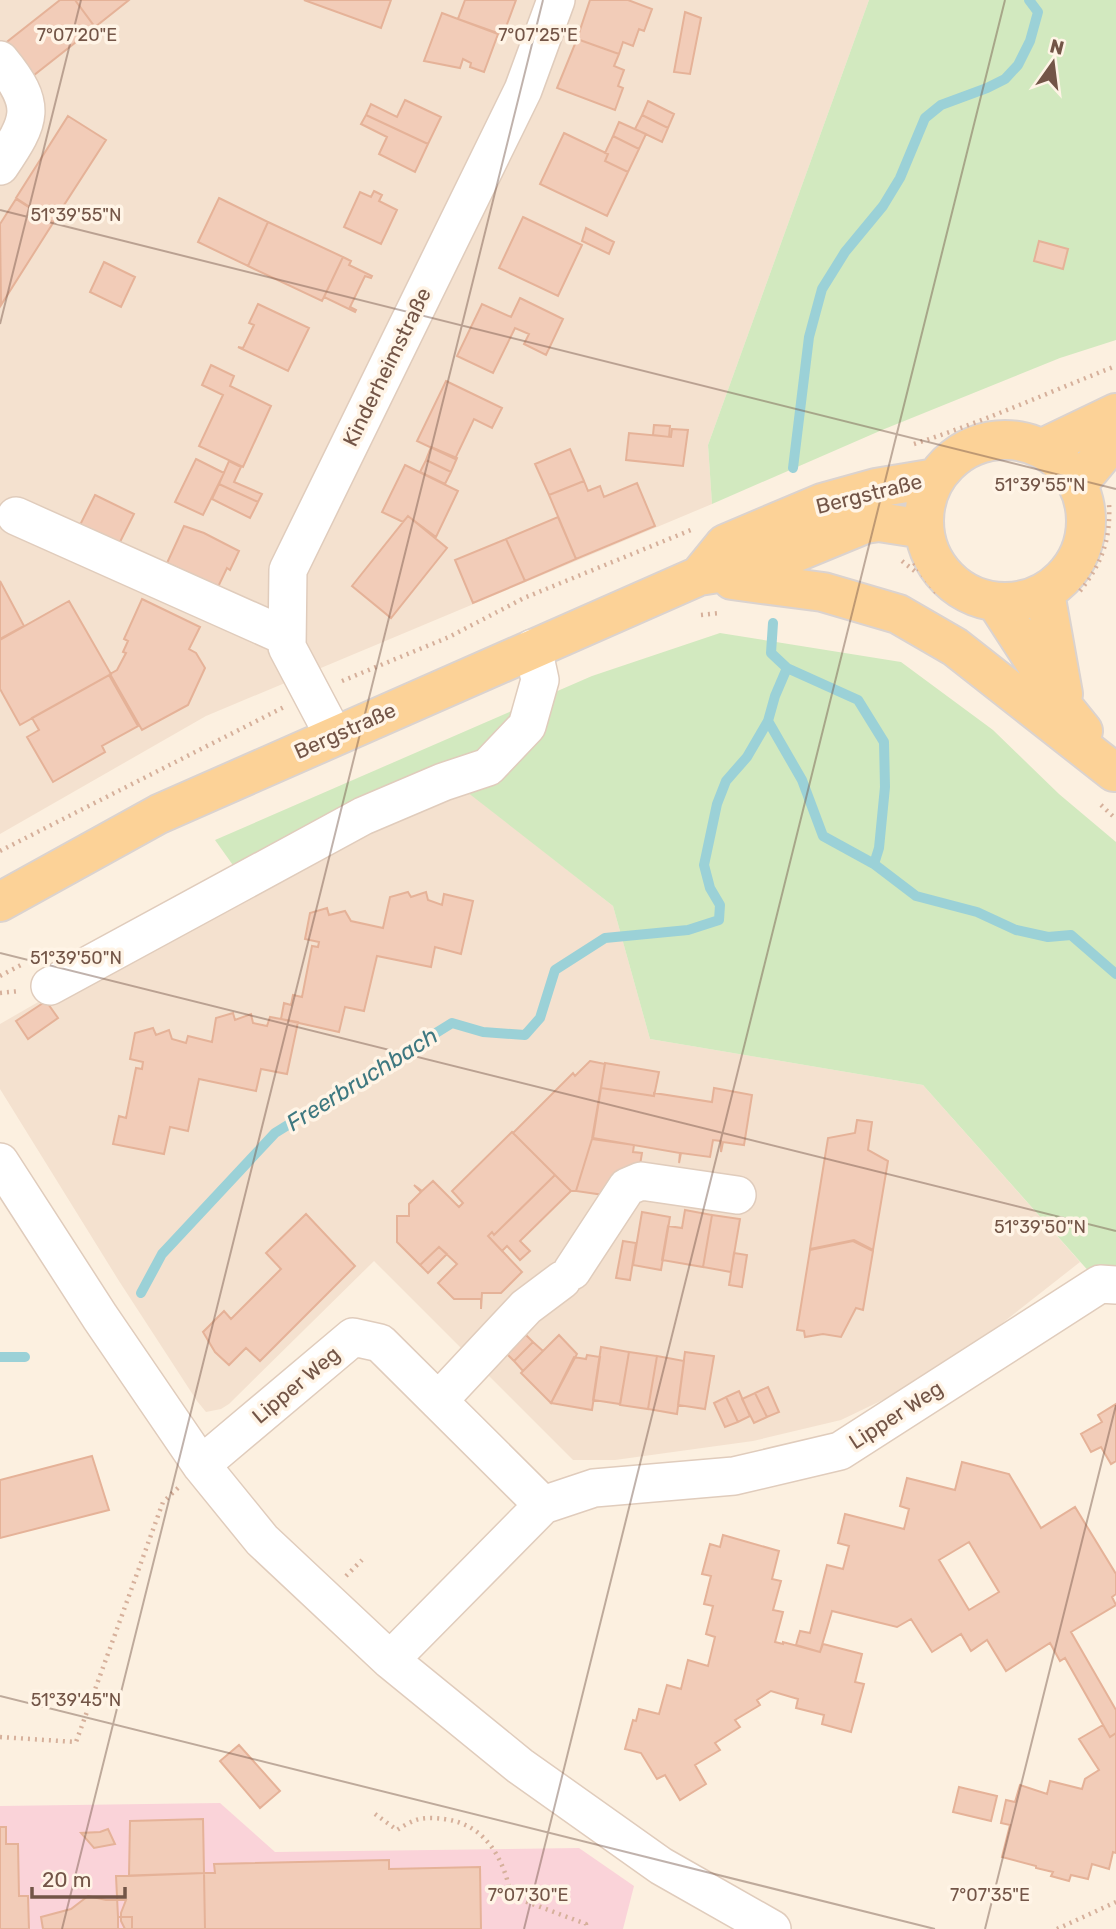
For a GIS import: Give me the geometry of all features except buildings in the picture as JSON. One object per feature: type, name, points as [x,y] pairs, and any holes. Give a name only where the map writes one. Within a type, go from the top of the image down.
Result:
[{"type":"main road","points":[[1043,448],[1116,413]]},
{"type":"main road","points":[[1066,710],[1061,594],[1084,545],[1087,514],[1094,488],[1116,438]]},
{"type":"main road","points":[[1061,594],[996,603],[970,594],[947,579],[931,556],[924,529],[925,503],[936,478],[951,459],[972,446],[995,440],[1020,440],[1043,448],[1094,488]]},
{"type":"main road","name":"Bergstraße","points":[[699,576],[724,544],[810,508],[876,488],[936,478]]},
{"type":"main road","name":"Bergstraße","points":[[0,902],[159,814],[699,576],[763,566],[865,524],[879,522],[924,529]]},
{"type":"main road","points":[[699,576],[823,592],[898,614],[955,647],[1115,773]]},
{"type":"main road","points":[[996,603],[1066,710],[1115,773]]},
{"type":"street","name":"Kinderheimstraße","points":[[334,736],[288,647],[288,570],[523,90],[556,0]]},
{"type":"street","points":[[0,60],[19,85],[27,110],[19,138],[0,166]]},
{"type":"street","points":[[16,516],[288,636]]},
{"type":"street","points":[[50,986],[363,816],[443,782],[488,767],[527,726],[540,680],[533,648]]},
{"type":"street","points":[[0,1162],[100,1317],[201,1465],[262,1540],[390,1660],[520,1766],[661,1866],[772,1929]]},
{"type":"street","points":[[439,1400],[526,1307],[567,1275],[627,1187],[641,1181],[737,1195]]},
{"type":"street","name":"Lipper Weg","points":[[390,1660],[543,1505],[594,1488],[734,1476],[840,1451],[1108,1285]]},
{"type":"street","name":"Lipper Weg","points":[[201,1465],[353,1337],[380,1343],[543,1505]]},
{"type":"path","points":[[902,447],[1021,406],[1060,387],[1116,366]]},
{"type":"path","points":[[1061,594],[1102,558],[1109,526],[1094,488]]},
{"type":"path","points":[[0,851],[312,693],[449,637],[524,598],[692,530]]},
{"type":"path","points":[[0,1737],[76,1742],[163,1502],[201,1465]]},
{"type":"path","points":[[375,1814],[397,1829],[419,1818],[430,1818],[453,1821],[475,1830],[498,1856],[507,1874],[510,1896],[586,1924],[586,1929]]},
{"type":"path","points":[[1057,1929],[1116,1902]]},
{"type":"shaded area","points":[[0,0],[869,0],[708,445],[712,504],[206,716],[0,834]]},
{"type":"shaded area","points":[[458,784],[613,906],[650,1039],[923,1085],[1080,1262],[991,1332],[891,1396],[841,1420],[753,1441],[615,1460],[573,1460],[374,1261],[229,1404],[206,1412],[119,1281],[0,1089],[0,1024],[99,967]]},
{"type":"shaded area","points":[[220,1803],[275,1852],[579,1848],[634,1886],[623,1929],[0,1929],[0,1806]]},
{"type":"green space","points":[[869,0],[1116,0],[1116,340],[1060,358],[882,430],[712,504],[708,445]]},
{"type":"green space","points":[[720,633],[901,662],[993,730],[1059,794],[1116,842],[1116,1285],[1100,1284],[923,1085],[650,1039],[613,906],[458,785],[250,889],[215,840],[592,676]]},
{"type":"waterway","points":[[793,468],[809,337],[822,289],[845,252],[883,206],[900,178],[925,118],[941,105],[1005,79],[1018,65],[1030,41],[1038,12],[1029,0]]},
{"type":"waterway","points":[[773,623],[771,653],[787,668],[858,700],[884,742],[885,787],[879,848],[874,864],[916,896],[977,912],[1016,930],[1048,937],[1071,935],[1116,974]]},
{"type":"waterway","points":[[787,668],[768,721],[802,780],[823,836],[874,864]]},
{"type":"waterway","name":"Freerbruchbach","points":[[141,1293],[162,1254],[275,1133],[452,1023],[483,1032],[525,1035],[540,1018],[555,970],[605,938],[688,930],[719,920],[720,905],[710,888],[704,865],[717,804],[726,781],[747,757],[768,721]]},
{"type":"waterway","name":"Freerbruchbach","points":[[0,1357],[25,1357]]}]
